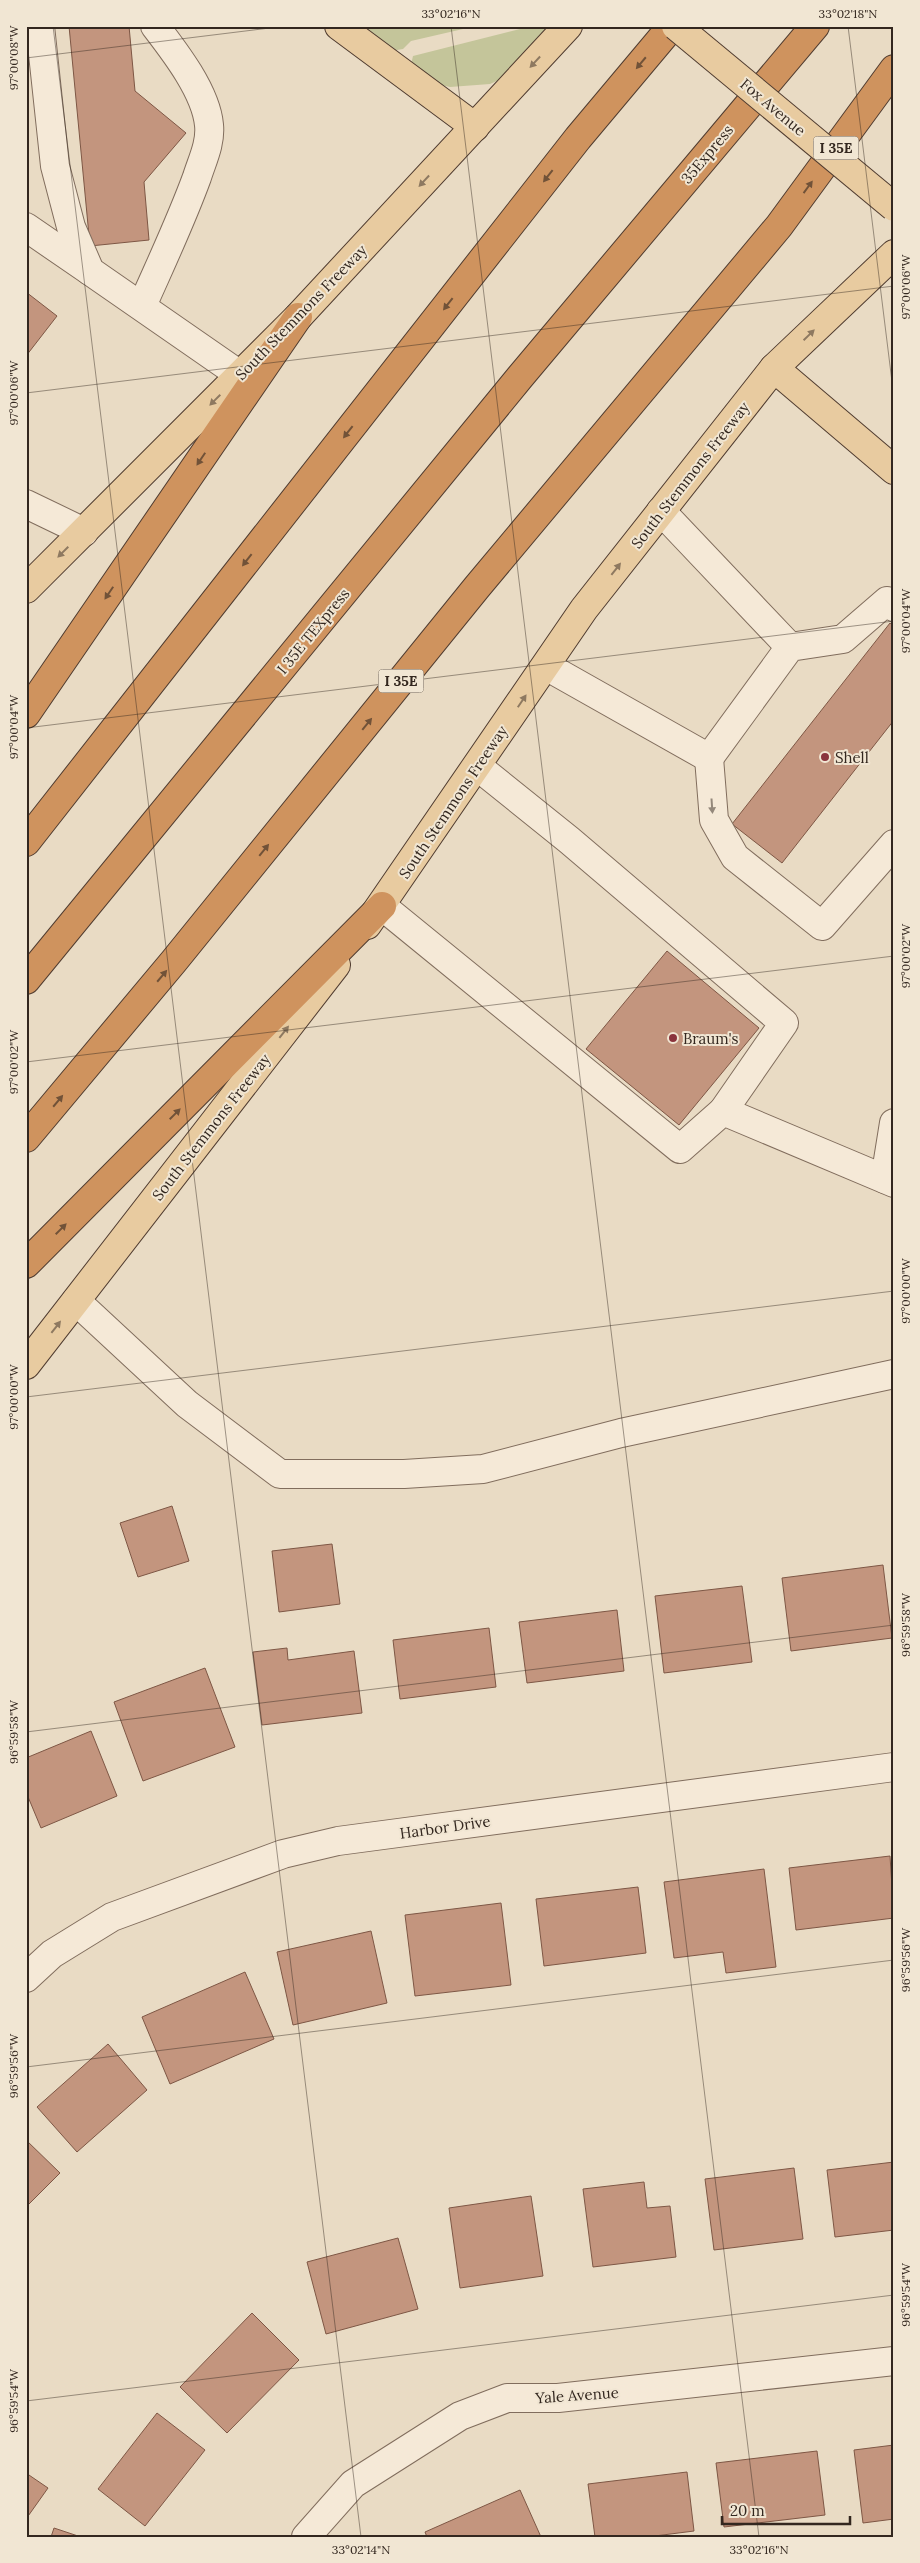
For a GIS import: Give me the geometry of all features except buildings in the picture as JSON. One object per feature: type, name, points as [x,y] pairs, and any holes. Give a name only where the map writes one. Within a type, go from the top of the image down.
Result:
[{"type":"highway","points":[[26,842],[578,138],[674,26]]},
{"type":"highway","name":"35Express","points":[[600,282],[815,26]]},
{"type":"highway","name":"I 35E","points":[[26,1138],[174,961],[477,587],[779,226],[894,69]]},
{"type":"highway","name":"I 35E TEXpress","points":[[26,980],[600,282]]},
{"type":"highway","points":[[26,714],[298,317]]},
{"type":"highway","points":[[26,1264],[382,906]]},
{"type":"main road","points":[[340,26],[475,127]]},
{"type":"main road","name":"South Stemmons Freeway","points":[[26,590],[298,317],[568,26]]},
{"type":"main road","name":"Fox Avenue","points":[[674,26],[894,207]]},
{"type":"main road","name":"South Stemmons Freeway","points":[[26,1365],[382,906],[584,609],[774,368],[894,254]]},
{"type":"main road","points":[[774,368],[894,470]]},
{"type":"street","points":[[40,26],[55,166],[71,227],[90,271]]},
{"type":"street","points":[[142,306],[186,207],[206,151],[209,126],[201,98],[176,53],[155,26]]},
{"type":"street","points":[[26,227],[240,375]]},
{"type":"street","points":[[26,504],[84,532]]},
{"type":"street","points":[[661,511],[790,647]]},
{"type":"street","points":[[891,600],[843,640],[790,647],[709,758],[714,820],[734,857],[822,926],[894,844]]},
{"type":"street","points":[[546,666],[709,758]]},
{"type":"street","points":[[382,906],[680,1149],[724,1111],[784,1023],[578,847],[477,766]]},
{"type":"street","points":[[724,1111],[889,1181],[894,1124]]},
{"type":"street","points":[[76,1300],[187,1404],[280,1474],[404,1474],[483,1469],[621,1433],[894,1374]]},
{"type":"street","name":"Harbor Drive","points":[[26,1978],[52,1954],[112,1917],[283,1854],[338,1841],[894,1767]]},
{"type":"street","name":"Yale Avenue","points":[[306,2537],[353,2484],[460,2416],[508,2398],[558,2398],[894,2361]]},
{"type":"green space","points":[[355,26],[476,26],[411,41],[403,49],[385,52]]},
{"type":"green space","points":[[532,26],[548,26],[552,30],[519,71],[490,84],[450,87],[432,83],[410,69],[413,56]]},
{"type":"place","name":"Shell","points":[[825,757]]},
{"type":"place","name":"Braum's","points":[[673,1038]]}]
